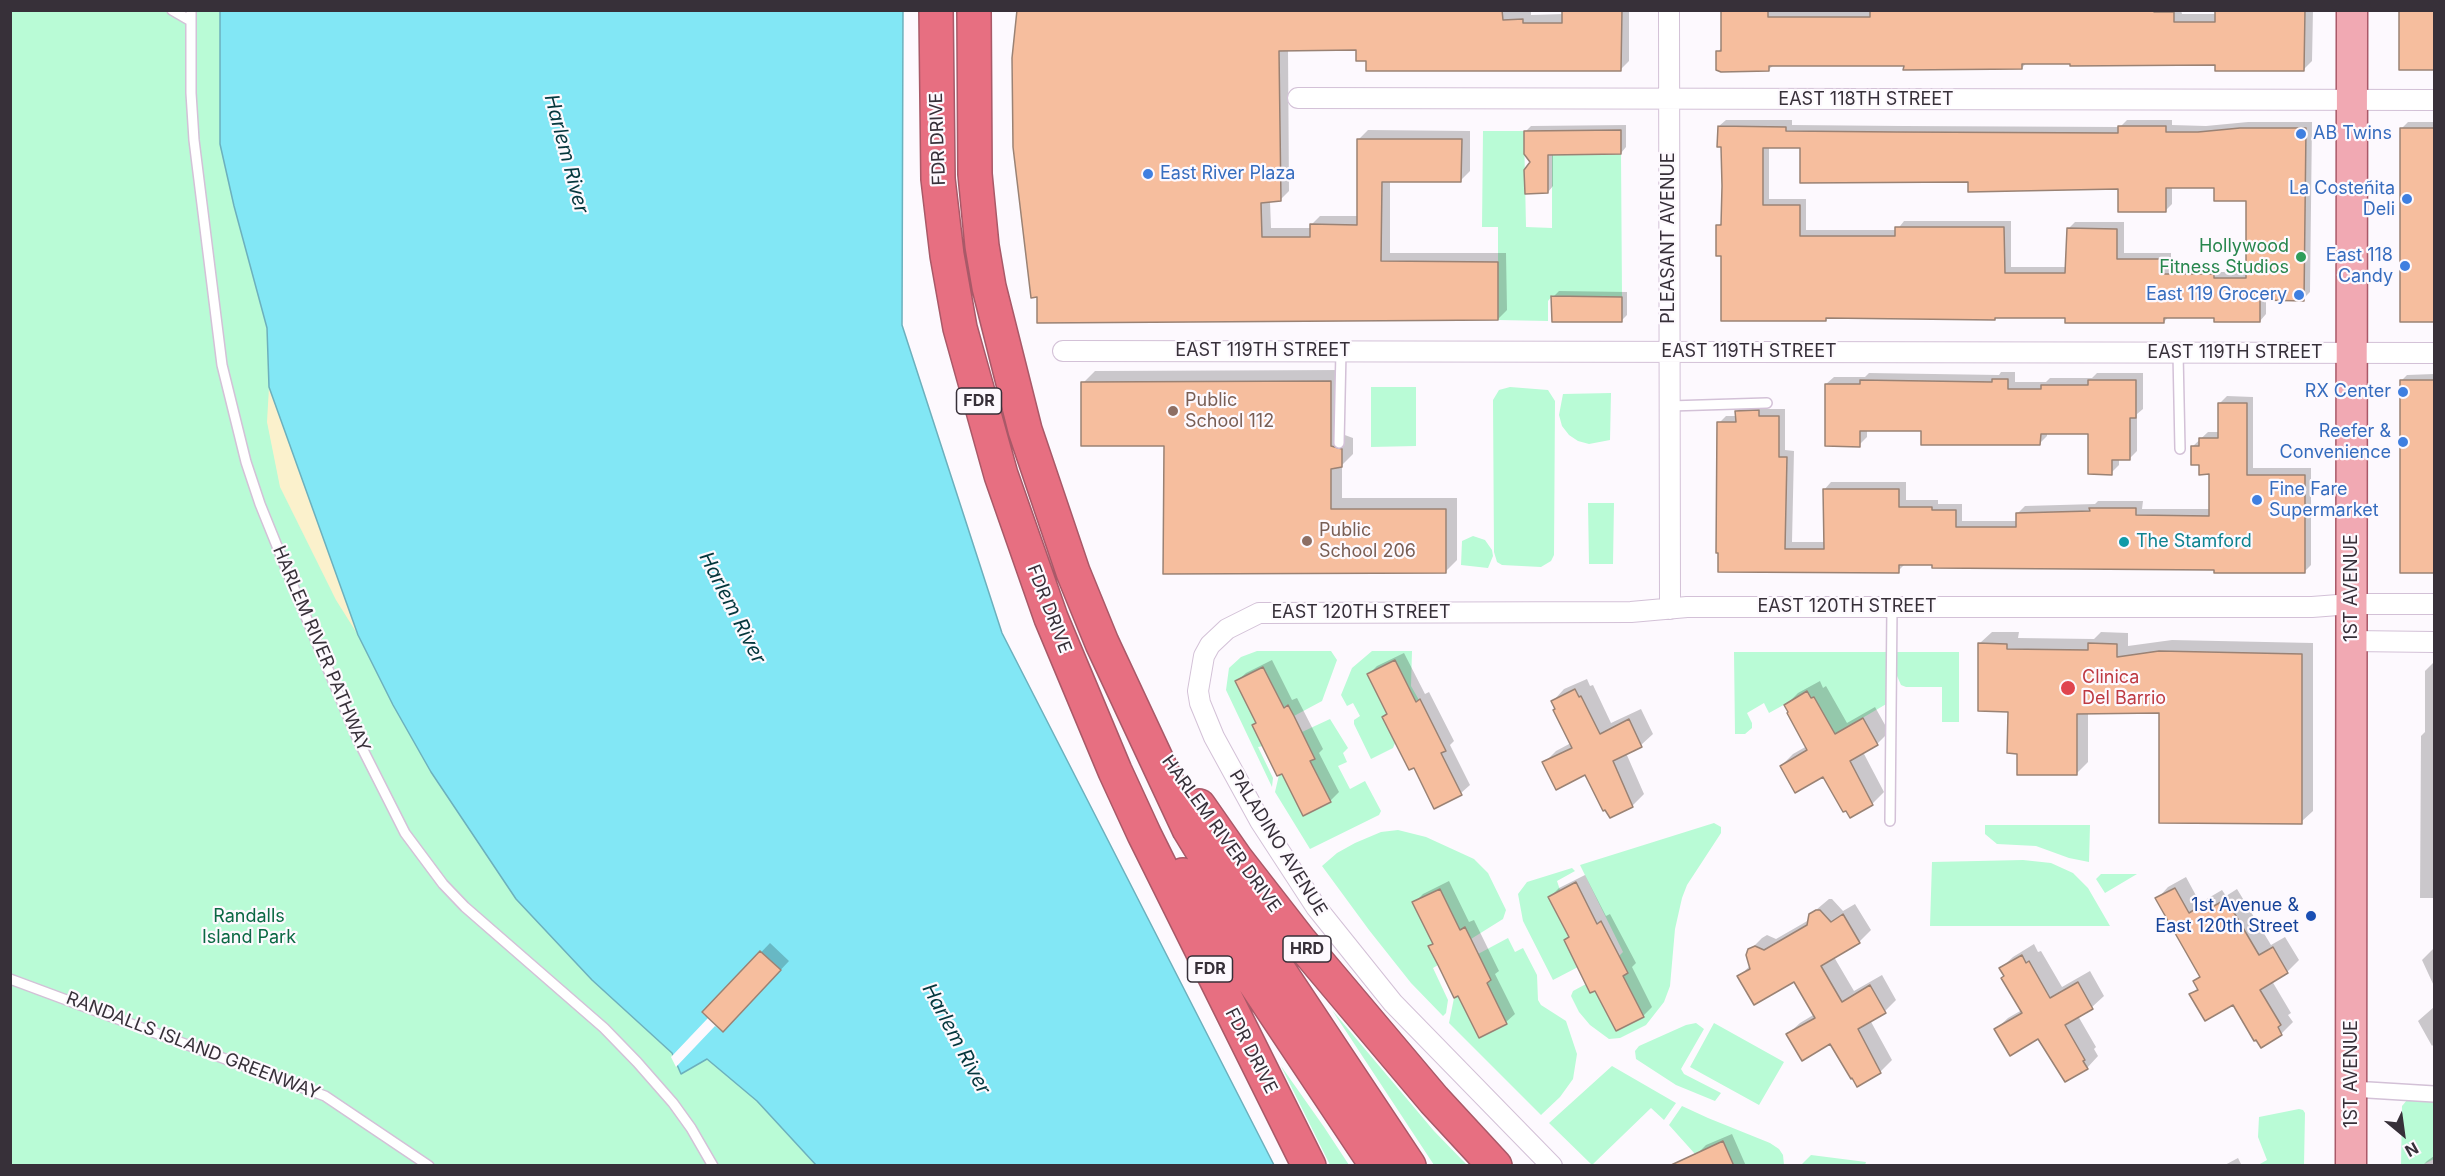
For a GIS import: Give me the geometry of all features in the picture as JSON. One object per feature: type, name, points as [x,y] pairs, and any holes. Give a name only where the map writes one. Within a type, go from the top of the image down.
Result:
[{"type":"highway","name":"FDR DRIVE","points":[[936,10],[938,179],[947,255],[960,328],[980,405],[1025,548],[1115,771],[1149,845],[1309,1166]]},
{"type":"highway","name":"FDR DRIVE","points":[[974,10],[975,174],[982,246],[989,287],[1025,430],[1048,503],[1102,643],[1138,718]]},
{"type":"highway","points":[[1138,718],[1189,829],[1234,903],[1409,1166]]},
{"type":"highway","name":"HARLEM RIVER DRIVE","points":[[1138,718],[1236,859],[1299,940],[1434,1100],[1495,1166]]},
{"type":"highway","points":[[1115,771],[1377,1166]]},
{"type":"main road","name":"1ST AVENUE","points":[[2351,1166],[2352,10]]},
{"type":"street","name":"PLEASANT AVENUE","points":[[1669,10],[1670,609]]},
{"type":"street","name":"EAST 118TH STREET","points":[[1298,98],[2434,100]]},
{"type":"street","name":"EAST 119TH STREET","points":[[1063,351],[2434,353]]},
{"type":"street","name":"EAST 120TH STREET","points":[[1259,613],[1631,612],[1670,609],[1893,607],[2312,607],[2351,604],[2434,604]]},
{"type":"street","name":"PALADINO AVENUE","points":[[1259,613],[1227,629],[1210,645],[1204,656],[1198,691],[1200,703],[1214,737],[1273,841],[1316,907],[1351,952],[1393,1003],[1552,1166]]},
{"type":"street","points":[[2352,641],[2434,642]]},
{"type":"street","points":[[2352,1089],[2434,1094]]},
{"type":"lane","points":[[172,10],[191,21]]},
{"type":"lane","name":"HARLEM RIVER PATHWAY","points":[[190,10],[194,140],[226,385],[246,462],[260,504],[353,729],[405,833],[443,884],[465,907],[604,1028],[637,1062],[673,1103],[713,1166]]},
{"type":"lane","points":[[1338,443],[1341,351]]},
{"type":"lane","points":[[2178,353],[2180,449]]},
{"type":"lane","points":[[1670,406],[1767,403]]},
{"type":"lane","points":[[1890,821],[1893,607]]},
{"type":"lane","name":"RANDALLS ISLAND GREENWAY","points":[[10,979],[325,1096],[429,1166]]},
{"type":"green space","name":"Randalls Island Park","points":[[10,11],[220,11],[220,144],[267,328],[269,387],[358,635],[393,705],[431,772],[592,980],[672,1053],[681,1074],[707,1059],[757,1101],[816,1165],[11,1165]]},
{"type":"green space","points":[[1483,131],[1524,131],[1526,227],[1552,228],[1552,155],[1621,154],[1622,297],[1552,296],[1548,301],[1548,321],[1498,320],[1498,227],[1482,227]]},
{"type":"green space","points":[[1371,387],[1416,387],[1416,446],[1371,447]]},
{"type":"green space","points":[[1510,387],[1548,390],[1555,401],[1554,555],[1551,561],[1541,567],[1502,565],[1497,562],[1494,552],[1493,400],[1499,390]]},
{"type":"green space","points":[[1611,393],[1610,440],[1589,444],[1569,435],[1562,426],[1559,415],[1563,394]]},
{"type":"green space","points":[[1588,503],[1614,503],[1613,564],[1589,564]]},
{"type":"green space","points":[[1473,536],[1485,540],[1492,550],[1493,556],[1488,568],[1461,565],[1462,541]]},
{"type":"green space","points":[[1257,651],[1331,651],[1337,660],[1322,701],[1294,716],[1288,705],[1284,707],[1263,667],[1236,681],[1256,723],[1252,725],[1263,746],[1258,747],[1273,778],[1272,787],[1226,690],[1229,668],[1241,657]]},
{"type":"green space","points":[[1372,651],[1412,651],[1411,686],[1419,700],[1416,701],[1395,660],[1367,674],[1387,714],[1382,717],[1395,743],[1393,748],[1371,759],[1354,724],[1354,720],[1360,716],[1353,703],[1347,706],[1341,695],[1352,668]]},
{"type":"green space","points":[[1734,652],[1886,652],[1888,703],[1835,734],[1814,697],[1811,698],[1807,692],[1769,713],[1764,703],[1747,713],[1752,728],[1745,734],[1735,734]]},
{"type":"green space","points":[[1897,652],[1959,652],[1959,722],[1942,722],[1942,687],[1901,685],[1897,676]]},
{"type":"green space","points":[[1330,719],[1348,748],[1343,753],[1347,762],[1338,766],[1350,789],[1365,781],[1381,811],[1379,815],[1310,849],[1275,792],[1279,775],[1282,774],[1331,802],[1310,761],[1315,758],[1302,732]]},
{"type":"green space","points":[[1714,823],[1721,827],[1721,833],[1687,885],[1682,898],[1675,929],[1670,986],[1664,1002],[1646,1025],[1620,1038],[1609,1039],[1590,1025],[1579,1012],[1571,996],[1573,991],[1586,984],[1595,991],[1616,1031],[1644,1017],[1623,976],[1619,956],[1623,952],[1580,865]]},
{"type":"green space","points":[[1985,825],[2090,825],[2089,862],[2069,858],[2036,846],[1997,844],[1985,834]]},
{"type":"green space","points":[[1398,830],[1426,837],[1474,859],[1488,873],[1506,910],[1503,919],[1471,939],[1465,928],[1460,930],[1440,889],[1413,902],[1433,944],[1429,947],[1438,965],[1433,968],[1448,1000],[1446,1013],[1443,1016],[1411,983],[1322,866],[1337,853],[1355,843],[1381,832]]},
{"type":"green space","points":[[2023,860],[2051,863],[2073,873],[2088,888],[2110,926],[1930,926],[1932,862]]},
{"type":"green space","points":[[1572,868],[1575,871],[1557,881],[1560,890],[1548,897],[1569,937],[1564,940],[1578,967],[1553,980],[1523,921],[1518,894],[1527,882]]},
{"type":"green space","points":[[2101,874],[2137,874],[2105,893],[2096,879]]},
{"type":"green space","points":[[1508,938],[1515,952],[1523,948],[1537,975],[1538,1000],[1541,1005],[1566,1021],[1577,1054],[1573,1079],[1560,1097],[1541,1115],[1449,1023],[1454,998],[1491,981],[1478,954]]},
{"type":"green space","points":[[1332,1010],[1434,1131],[1467,1165],[1434,1165]]},
{"type":"green space","points":[[1696,1023],[1704,1029],[1681,1069],[1684,1074],[1721,1093],[1715,1101],[1676,1085],[1636,1059],[1635,1051],[1639,1046],[1686,1025]]},
{"type":"green space","points":[[1714,1023],[1784,1062],[1759,1105],[1690,1067]]},
{"type":"green space","points":[[1281,1066],[1324,1127],[1349,1165],[1330,1165]]},
{"type":"green space","points":[[1612,1066],[1676,1103],[1664,1120],[1651,1108],[1592,1165],[1549,1123]]},
{"type":"green space","points":[[2407,1100],[2434,1101],[2434,1159],[2422,1165],[2401,1166],[2402,1106]]},
{"type":"green space","points":[[1682,1106],[1770,1143],[1783,1155],[1784,1165],[1734,1165],[1723,1141],[1695,1154],[1669,1125]]},
{"type":"green space","points":[[2299,1109],[2305,1113],[2304,1165],[2258,1165],[2267,1160],[2258,1137],[2259,1117]]},
{"type":"green space","points":[[1695,1154],[1700,1165],[1683,1165]]},
{"type":"green space","points":[[1811,1155],[1866,1162],[1865,1165],[1801,1165]]},
{"type":"sand","points":[[269,387],[358,635],[336,600],[280,487],[267,422]]},
{"type":"water","name":"Harlem River","points":[[220,11],[903,11],[902,325],[1002,633],[1274,1165],[816,1165],[757,1101],[707,1059],[681,1074],[672,1053],[592,980],[516,899],[431,772],[393,705],[358,635],[269,387],[267,328],[220,144]]},
{"type":"pier","points":[[760,951],[781,970],[723,1032],[715,1026],[676,1067],[671,1057],[708,1018],[702,1013]]},
{"type":"building","name":"East River Plaza","points":[[1017,10],[1502,10],[1503,20],[1523,19],[1523,23],[1562,23],[1562,10],[1622,10],[1621,71],[1366,71],[1366,61],[1356,61],[1356,50],[1279,51],[1281,201],[1261,203],[1262,237],[1310,237],[1310,224],[1357,225],[1357,139],[1462,139],[1461,182],[1382,182],[1381,261],[1498,262],[1498,320],[1037,323],[1037,297],[1031,298],[1013,147],[1012,58]]},
{"type":"building","points":[[1721,10],[1768,10],[1768,17],[1870,17],[1870,10],[2154,10],[2154,12],[2174,12],[2174,22],[2215,22],[2215,10],[2305,10],[2304,71],[2215,71],[2215,65],[2022,64],[2022,69],[1903,70],[1904,66],[1769,66],[1769,71],[1721,72],[1716,70],[1716,51],[1721,51]]},
{"type":"building","points":[[2399,10],[2434,10],[2434,70],[2399,70]]},
{"type":"building","points":[[1718,126],[1786,127],[1786,131],[2118,133],[2118,126],[2166,126],[2166,132],[2240,128],[2306,128],[2304,301],[2260,300],[2260,322],[2214,322],[2214,318],[2164,318],[2164,323],[2065,323],[2065,318],[1995,318],[1995,320],[1826,318],[1826,321],[1721,321],[1721,256],[1716,256],[1716,225],[1721,225],[1722,186],[1721,147],[1717,147]],"holes":[[[1763,148],[1800,148],[1800,183],[1968,182],[1968,192],[2118,189],[2118,212],[2166,212],[2166,188],[2214,188],[2214,201],[2246,201],[2246,278],[2214,278],[2214,274],[2164,274],[2164,259],[2117,259],[2117,229],[2067,228],[2065,273],[2005,273],[2004,227],[1895,227],[1895,236],[1800,236],[1800,205],[1763,205]]]},
{"type":"building","points":[[2400,128],[2434,128],[2434,322],[2400,322]]},
{"type":"building","points":[[1621,130],[1621,154],[1548,155],[1548,193],[1525,194],[1524,170],[1530,162],[1524,154],[1524,131]]},
{"type":"building","points":[[1551,296],[1622,297],[1622,322],[1552,322]]},
{"type":"building","points":[[1992,379],[2008,379],[2008,389],[2041,389],[2041,385],[2088,385],[2088,380],[2136,380],[2136,418],[2130,418],[2130,460],[2112,460],[2112,475],[2088,474],[2088,434],[2041,434],[2040,445],[1921,445],[1921,431],[1860,431],[1860,447],[1825,446],[1825,384],[1860,384],[1860,380],[1992,382]]},
{"type":"building","points":[[2400,380],[2434,380],[2434,573],[2400,573]]},
{"type":"building","points":[[1331,381],[1331,446],[1342,449],[1342,467],[1331,469],[1331,509],[1446,509],[1446,573],[1163,574],[1164,446],[1081,446],[1081,382]]},
{"type":"building","points":[[2218,403],[2247,403],[2247,475],[2305,475],[2305,573],[1932,568],[1932,565],[1899,565],[1899,573],[1718,572],[1718,553],[1716,553],[1717,422],[1736,422],[1735,411],[1759,410],[1759,416],[1779,416],[1779,457],[1787,457],[1785,549],[1824,549],[1823,489],[1899,489],[1899,507],[1956,510],[1956,527],[2016,527],[2016,513],[2090,511],[2089,508],[2136,508],[2136,515],[2209,516],[2209,474],[2199,475],[2199,465],[2191,465],[2191,446],[2199,446],[2199,438],[2218,438]]},
{"type":"building","points":[[1978,643],[2007,644],[2007,649],[2088,650],[2088,643],[2117,644],[2117,657],[2159,651],[2302,654],[2302,824],[2159,823],[2159,713],[2077,714],[2077,775],[2017,775],[2017,754],[2007,753],[2008,712],[1978,711]]},
{"type":"building","points":[[1395,660],[1416,702],[1420,699],[1446,751],[1441,753],[1462,795],[1434,809],[1414,768],[1409,770],[1382,717],[1387,714],[1367,674]]},
{"type":"building","points":[[1263,667],[1284,708],[1288,705],[1294,716],[1315,759],[1310,761],[1331,802],[1303,816],[1282,774],[1277,776],[1252,725],[1256,723],[1235,681]]},
{"type":"building","points":[[1575,689],[1579,697],[1581,696],[1600,734],[1629,719],[1642,747],[1613,761],[1633,807],[1610,818],[1605,810],[1603,811],[1585,775],[1556,790],[1542,762],[1572,748],[1553,710],[1555,709],[1551,701]]},
{"type":"building","points":[[1807,691],[1811,698],[1814,697],[1835,734],[1863,718],[1878,745],[1850,761],[1873,805],[1850,818],[1846,811],[1843,812],[1823,777],[1795,793],[1780,766],[1807,750],[1784,705]]},
{"type":"building","points":[[1576,882],[1597,924],[1601,921],[1628,973],[1623,976],[1644,1017],[1616,1031],[1595,991],[1590,993],[1564,940],[1569,937],[1548,897]]},
{"type":"building","points":[[2175,888],[2189,913],[2210,900],[2214,906],[2226,899],[2259,955],[2273,947],[2288,973],[2260,990],[2281,1025],[2278,1027],[2282,1035],[2261,1048],[2256,1040],[2254,1041],[2233,1005],[2205,1021],[2189,994],[2198,990],[2193,981],[2200,977],[2155,898]]},
{"type":"building","points":[[1440,889],[1460,930],[1465,927],[1471,939],[1491,980],[1487,983],[1507,1024],[1479,1038],[1458,996],[1454,998],[1428,946],[1433,944],[1412,902]]},
{"type":"building","points":[[1820,910],[1831,922],[1843,914],[1860,943],[1821,966],[1842,1002],[1870,985],[1886,1013],[1858,1029],[1881,1073],[1857,1087],[1830,1044],[1802,1061],[1786,1034],[1815,1018],[1794,982],[1754,1005],[1737,976],[1750,969],[1746,955],[1748,949],[1755,946],[1764,950],[1807,925],[1809,914]]},
{"type":"building","points":[[760,951],[781,970],[723,1032],[702,1012]]},
{"type":"building","points":[[2022,955],[2026,963],[2029,961],[2050,998],[2078,982],[2093,1009],[2065,1025],[2088,1069],[2065,1082],[2038,1039],[2010,1056],[1994,1029],[2022,1013],[2001,978],[2004,976],[1999,968]]},
{"type":"building","points":[[1723,1141],[1734,1166],[1669,1166]]},
{"type":"place","name":"AB Twins","points":[[2301,134]]},
{"type":"place","name":"East River Plaza","points":[[1148,174]]},
{"type":"place","name":"La Costeñita Deli","points":[[2407,199]]},
{"type":"place","name":"Hollywood Fitness Studios","points":[[2301,257]]},
{"type":"place","name":"East 118 Candy","points":[[2405,266]]},
{"type":"place","name":"East 119 Grocery","points":[[2299,295]]},
{"type":"place","name":"RX Center","points":[[2403,392]]},
{"type":"place","name":"Public School 112","points":[[1173,411]]},
{"type":"place","name":"Reefer & Convenience","points":[[2403,442]]},
{"type":"place","name":"Fine Fare Supermarket","points":[[2257,500]]},
{"type":"place","name":"Public School 206","points":[[1307,541]]},
{"type":"place","name":"The Stamford","points":[[2124,542]]},
{"type":"place","name":"Clinica Del Barrio","points":[[2068,688]]},
{"type":"place","name":"1st Avenue & East 120th Street","points":[[2311,916]]}]
